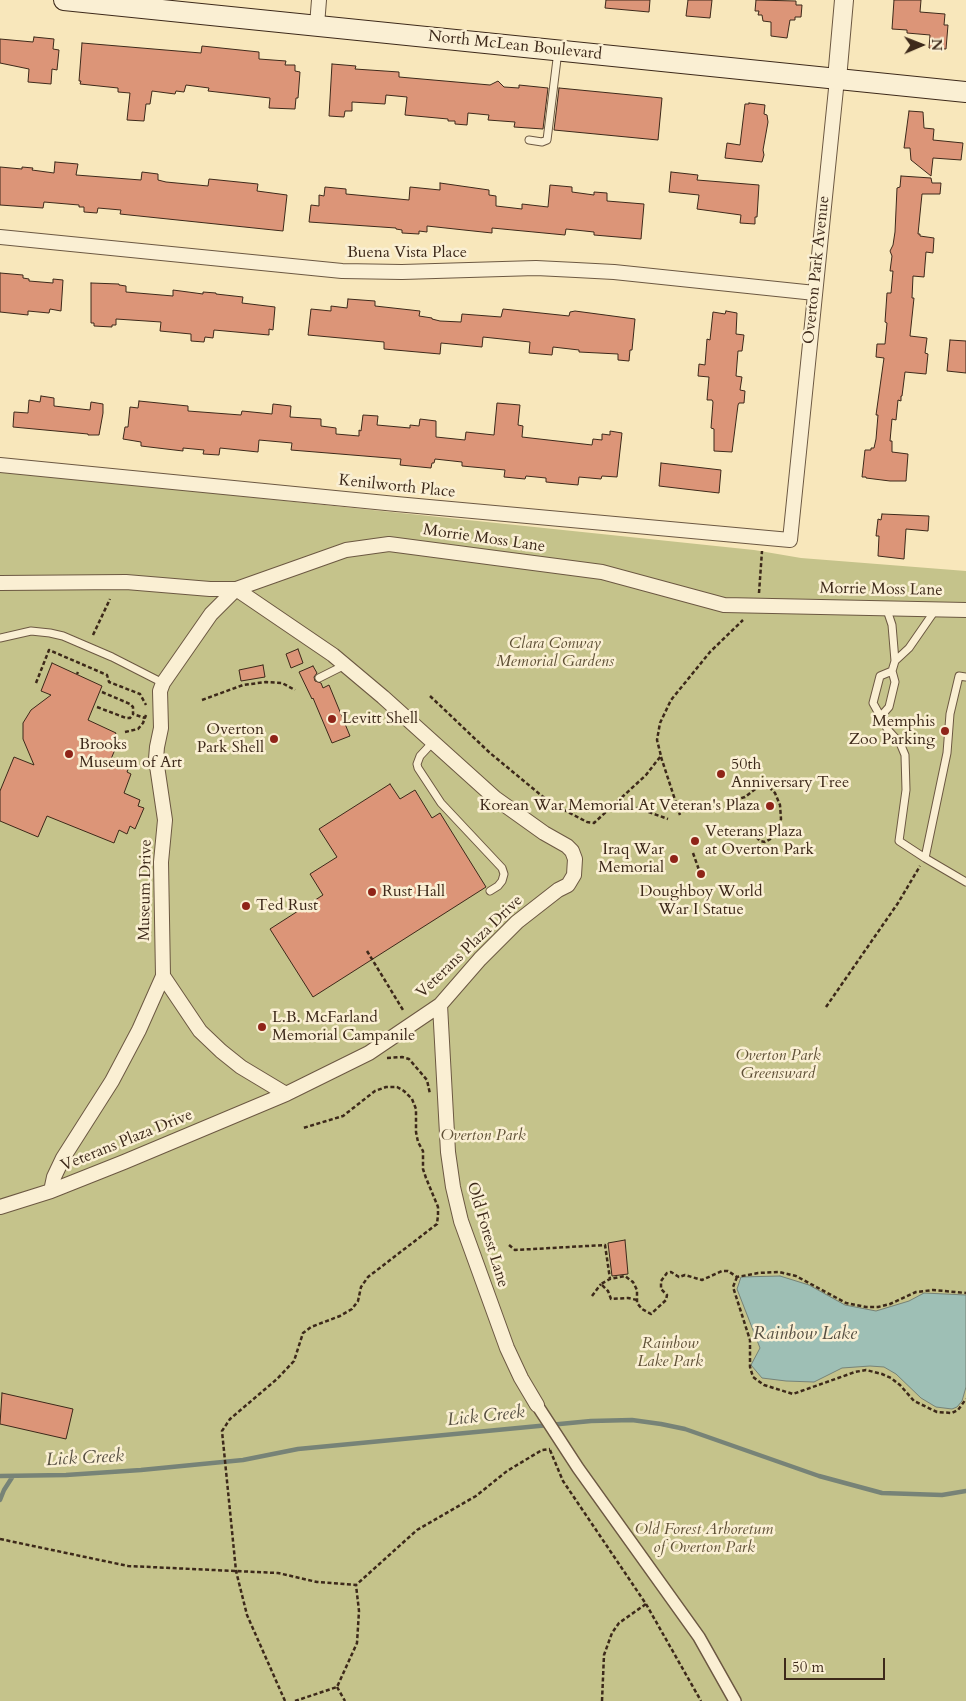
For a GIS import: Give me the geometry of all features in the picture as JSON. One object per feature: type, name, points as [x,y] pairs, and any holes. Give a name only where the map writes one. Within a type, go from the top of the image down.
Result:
[{"type":"main road","name":"North McLean Boulevard","points":[[64,0],[966,92]]},
{"type":"street","points":[[317,25],[319,0]]},
{"type":"street","name":"Overton Park Avenue","points":[[790,540],[844,0]]},
{"type":"street","name":"Buena Vista Place","points":[[0,237],[342,271],[402,272],[536,268],[568,269],[815,293]]},
{"type":"street","name":"Kenilworth Place","points":[[0,465],[763,539],[790,540]]},
{"type":"street","name":"Morrie Moss Lane","points":[[0,583],[126,582],[210,590],[236,589],[346,550],[389,544],[602,572],[724,605],[966,610]]},
{"type":"street","name":"Veterans Plaza Drive","points":[[0,1207],[124,1162],[286,1094],[369,1053],[440,1005],[480,959],[518,922],[558,890],[568,885],[574,875],[575,859],[572,851],[567,846],[544,833],[495,798],[344,663],[236,589]]},
{"type":"street","name":"Museum Drive","points":[[51,1190],[63,1158],[112,1081],[163,976],[161,862],[165,820],[156,760],[161,728],[160,691],[163,683],[211,614],[236,589]]},
{"type":"street","points":[[163,976],[200,1031],[241,1067],[286,1094]]},
{"type":"street","name":"Old Forest Lane","points":[[440,1005],[448,1152],[453,1187],[461,1221],[507,1348],[521,1378],[537,1405]]},
{"type":"street","points":[[537,1405],[552,1440],[578,1468],[699,1637],[735,1701]]},
{"type":"lane","points":[[529,140],[542,142],[547,140],[558,51]]},
{"type":"lane","points":[[880,716],[889,707],[895,682],[892,671],[895,661],[892,625],[886,607]]},
{"type":"lane","points":[[895,661],[909,648],[936,608]]},
{"type":"lane","points":[[0,638],[31,631],[50,633],[112,657],[163,683]]},
{"type":"lane","points":[[319,678],[339,668],[344,663]]},
{"type":"lane","points":[[892,671],[880,676],[873,703],[888,730],[900,743],[905,754],[906,790],[899,841],[966,882]]},
{"type":"lane","points":[[925,858],[947,752],[950,714],[959,676],[966,677]]},
{"type":"lane","points":[[433,742],[420,756],[417,764],[418,768],[441,803],[502,868],[504,874],[502,881],[490,891]]},
{"type":"path","points":[[758,597],[763,539]]},
{"type":"path","points":[[93,635],[110,599]]},
{"type":"path","points":[[680,815],[657,740],[660,723],[671,700],[710,652],[746,617]]},
{"type":"path","points":[[36,683],[49,650],[107,675],[109,682],[140,694],[145,701],[146,718],[138,729],[125,732]]},
{"type":"path","points":[[202,700],[243,686],[266,682],[282,683],[295,690]]},
{"type":"path","points":[[96,707],[126,718],[130,718],[133,714],[133,707],[130,704],[102,692]]},
{"type":"path","points":[[430,696],[490,753],[542,796],[587,822],[594,823],[646,775],[661,756]]},
{"type":"path","points":[[133,714],[146,718]]},
{"type":"path","points":[[735,800],[746,797],[759,786],[768,786],[775,793],[780,804],[781,819],[778,831],[765,842],[760,841],[749,828]]},
{"type":"path","points":[[618,801],[668,819]]},
{"type":"path","points":[[693,852],[699,870]]},
{"type":"path","points":[[826,1007],[898,903],[925,858]]},
{"type":"path","points":[[367,951],[403,1010]]},
{"type":"path","points":[[385,1059],[402,1057],[409,1059],[427,1080],[432,1099]]},
{"type":"path","points":[[284,1701],[247,1615],[236,1571],[222,1431],[230,1419],[277,1379],[294,1361],[303,1333],[311,1327],[340,1316],[352,1309],[358,1301],[361,1287],[368,1277],[437,1224],[438,1206],[423,1169],[423,1151],[418,1142],[416,1132],[416,1109],[412,1099],[404,1091],[397,1087],[386,1087],[375,1091],[343,1116],[303,1128]]},
{"type":"path","points":[[509,1245],[515,1250],[605,1245],[610,1279]]},
{"type":"path","points":[[592,1296],[601,1284],[610,1279],[625,1276],[632,1282],[636,1290],[637,1303],[642,1309],[651,1314],[666,1300],[667,1295],[661,1289],[661,1281],[667,1273],[671,1272],[679,1277],[685,1275],[702,1280],[728,1271],[737,1277],[779,1272],[796,1276],[846,1303],[866,1307],[890,1304],[916,1292],[933,1290],[966,1293]]},
{"type":"path","points":[[737,1277],[733,1287],[750,1340],[750,1367],[753,1376],[764,1384],[793,1394],[854,1372],[866,1370],[890,1378],[900,1385],[914,1401],[937,1412],[952,1413],[958,1410],[966,1399]]},
{"type":"path","points":[[601,1284],[608,1290],[611,1299],[628,1298],[637,1300]]},
{"type":"path","points":[[552,1440],[550,1449],[563,1481],[646,1604],[701,1701]]},
{"type":"path","points":[[0,1539],[128,1566],[278,1573],[317,1582],[356,1585],[417,1530],[476,1496],[514,1467],[542,1450],[550,1449]]},
{"type":"path","points":[[345,1701],[338,1687],[356,1643],[359,1611],[356,1585]]},
{"type":"path","points":[[602,1701],[604,1655],[612,1633],[619,1623],[646,1604]]},
{"type":"path","points":[[296,1701],[338,1687]]},
{"type":"green space","name":"Overton Park","points":[[0,471],[754,550],[801,558],[966,571],[966,1701],[0,1701]]},
{"type":"water","name":"Rainbow Lake","points":[[780,1276],[809,1285],[845,1305],[876,1311],[909,1301],[924,1293],[966,1295],[966,1387],[962,1401],[957,1407],[952,1409],[936,1407],[921,1398],[896,1374],[884,1367],[842,1368],[814,1382],[762,1378],[751,1365],[760,1348],[737,1289],[741,1277]]},
{"type":"building","points":[[606,0],[650,0],[649,12],[605,8]]},
{"type":"building","points":[[688,0],[712,0],[710,18],[686,16]]},
{"type":"building","points":[[756,0],[796,1],[796,5],[802,5],[801,17],[795,17],[795,20],[790,20],[787,38],[771,36],[771,22],[763,21],[762,15],[758,15],[759,11],[755,11]]},
{"type":"building","points":[[894,0],[921,0],[920,12],[945,14],[944,25],[948,25],[946,49],[929,48],[930,35],[907,33],[907,30],[892,29]]},
{"type":"building","points":[[34,37],[54,39],[53,49],[59,50],[57,70],[52,69],[51,84],[28,82],[29,69],[0,63],[0,39],[33,42]]},
{"type":"building","points":[[82,43],[201,53],[202,46],[259,52],[259,59],[286,61],[285,65],[295,65],[295,71],[300,72],[295,109],[269,108],[270,98],[208,91],[209,88],[186,85],[184,92],[176,91],[175,94],[152,91],[150,104],[146,104],[144,121],[127,120],[130,93],[118,92],[118,88],[80,84]]},
{"type":"building","points":[[332,64],[356,66],[355,69],[399,72],[399,77],[490,85],[498,81],[504,87],[519,88],[519,85],[548,88],[543,129],[514,127],[515,122],[488,120],[489,115],[468,113],[467,125],[455,124],[455,121],[448,121],[448,119],[405,115],[407,97],[386,95],[385,104],[352,102],[352,111],[345,111],[344,117],[329,116]]},
{"type":"building","points":[[559,88],[662,98],[658,140],[554,130]]},
{"type":"building","points":[[745,104],[765,105],[764,114],[767,115],[768,122],[762,162],[725,158],[727,143],[740,145]]},
{"type":"building","points":[[909,111],[923,112],[924,128],[934,129],[933,140],[963,143],[961,160],[933,158],[931,176],[911,160],[910,148],[904,148]]},
{"type":"building","points":[[55,162],[78,164],[76,175],[141,180],[142,172],[158,174],[158,180],[166,182],[208,186],[209,179],[258,184],[257,191],[287,195],[283,231],[120,214],[121,210],[98,208],[97,213],[84,212],[84,207],[79,207],[79,205],[44,202],[43,208],[0,205],[0,167],[33,168],[32,170],[54,173]]},
{"type":"building","points":[[671,172],[698,175],[697,180],[759,185],[755,224],[740,223],[741,215],[697,209],[699,195],[669,192]]},
{"type":"building","points":[[901,176],[931,178],[932,183],[941,183],[940,194],[922,194],[918,234],[934,238],[933,253],[926,252],[924,277],[913,276],[912,298],[914,298],[910,336],[927,338],[925,353],[928,354],[926,374],[905,372],[901,401],[898,400],[896,420],[892,419],[890,441],[892,441],[892,452],[908,454],[906,481],[890,481],[862,477],[865,450],[874,448],[876,439],[878,415],[876,415],[884,358],[876,357],[877,344],[885,344],[887,293],[891,293],[893,271],[890,271],[892,256],[890,251],[895,232],[897,188],[900,187]]},
{"type":"building","points":[[440,183],[489,190],[489,195],[496,196],[496,206],[522,209],[522,204],[548,207],[550,185],[572,187],[572,192],[594,195],[594,192],[607,193],[607,201],[644,204],[641,239],[594,235],[594,232],[566,229],[565,235],[492,228],[492,233],[427,226],[427,232],[419,231],[419,234],[402,233],[402,230],[396,228],[309,222],[311,205],[319,206],[319,195],[324,196],[325,187],[346,189],[346,194],[409,200],[410,187],[440,190]]},
{"type":"building","points":[[0,273],[23,275],[23,278],[29,279],[29,281],[53,283],[53,279],[63,280],[61,311],[50,309],[49,313],[28,311],[28,315],[0,312]]},
{"type":"building","points":[[91,283],[119,284],[126,286],[126,292],[173,296],[173,290],[243,297],[242,303],[275,307],[273,330],[269,329],[269,335],[214,330],[213,338],[205,337],[204,342],[191,341],[191,334],[160,331],[161,322],[116,319],[116,325],[112,325],[112,327],[94,326],[94,323],[91,323]]},
{"type":"building","points":[[348,299],[375,301],[375,306],[420,311],[419,316],[440,321],[461,322],[462,314],[501,317],[503,309],[569,316],[570,312],[575,311],[635,319],[632,350],[630,350],[629,361],[618,360],[618,354],[579,352],[579,350],[553,347],[552,355],[529,353],[530,342],[483,337],[482,347],[441,343],[440,354],[384,349],[384,342],[308,335],[311,309],[331,311],[331,306],[347,308]]},
{"type":"building","points":[[726,311],[737,313],[736,334],[744,335],[742,351],[738,351],[736,376],[742,377],[740,390],[745,391],[744,403],[739,403],[738,405],[732,452],[714,451],[714,429],[711,428],[713,402],[712,400],[707,400],[709,377],[698,376],[699,364],[705,365],[707,339],[710,340],[713,312],[725,314]]},
{"type":"building","points":[[950,340],[966,341],[966,373],[947,371]]},
{"type":"building","points":[[41,396],[54,398],[54,406],[90,410],[91,402],[103,404],[99,435],[13,427],[14,412],[28,413],[29,400],[40,402]]},
{"type":"building","points":[[139,401],[188,406],[188,411],[241,415],[242,411],[272,414],[273,404],[291,406],[290,417],[321,419],[321,426],[336,428],[336,434],[359,436],[363,415],[378,416],[377,425],[410,428],[410,425],[419,426],[420,419],[436,421],[436,437],[465,440],[466,432],[494,435],[497,403],[520,405],[518,425],[523,426],[522,437],[592,445],[593,439],[602,440],[602,434],[610,435],[610,431],[622,433],[617,477],[602,476],[601,479],[579,477],[578,485],[546,482],[546,478],[526,476],[525,479],[504,477],[505,470],[462,466],[462,462],[435,459],[431,468],[400,465],[401,459],[291,450],[292,443],[259,440],[258,452],[220,448],[219,455],[203,454],[204,450],[183,448],[183,451],[141,446],[141,442],[123,439],[125,427],[128,427],[130,407],[138,408]]},
{"type":"building","points":[[661,463],[721,470],[719,493],[659,486]]},
{"type":"building","points":[[882,514],[929,516],[928,531],[906,529],[904,559],[878,556],[879,536],[876,536],[878,519],[881,520]]},
{"type":"building","points":[[298,649],[303,663],[291,668],[286,654]]},
{"type":"building","name":"Brooks Museum of Art","points":[[52,663],[102,686],[88,720],[116,733],[114,737],[119,740],[111,759],[129,767],[127,772],[131,774],[124,793],[140,800],[138,806],[144,808],[135,829],[130,826],[127,834],[119,830],[114,843],[47,816],[38,837],[0,821],[0,791],[14,757],[34,765],[23,739],[23,723],[31,710],[51,695],[41,691]]},
{"type":"building","points":[[263,665],[265,677],[241,681],[239,670]]},
{"type":"building","name":"Levitt Shell","points":[[313,666],[317,673],[314,677],[315,681],[321,683],[323,688],[329,685],[350,736],[332,743],[313,698],[299,672]]},
{"type":"building","name":"Rust Hall","points":[[390,784],[400,799],[415,790],[432,818],[440,813],[486,887],[313,997],[270,929],[323,895],[310,874],[337,857],[319,829]]},
{"type":"building","points":[[625,1240],[628,1274],[612,1276],[608,1243]]},
{"type":"building","points":[[2,1393],[73,1409],[66,1439],[0,1424]]},
{"type":"waterway","name":"Lick Creek","points":[[0,1476],[66,1475],[141,1470],[243,1460],[298,1449],[591,1421],[632,1420],[685,1429],[819,1476],[882,1493],[942,1495],[966,1491]]},
{"type":"waterway","points":[[0,1500],[13,1476]]},
{"type":"place","name":"Levitt Shell","points":[[332,719]]},
{"type":"place","name":"Memphis Zoo Parking","points":[[945,731]]},
{"type":"place","name":"Overton Park Shell","points":[[274,739]]},
{"type":"place","name":"Brooks Museum of Art","points":[[69,754]]},
{"type":"place","name":"50th Anniversary Tree","points":[[721,774]]},
{"type":"place","name":"Korean War Memorial At Veteran's Plaza","points":[[770,806]]},
{"type":"place","name":"Veterans Plaza at Overton Park","points":[[695,841]]},
{"type":"place","name":"Iraq War Memorial","points":[[674,859]]},
{"type":"place","name":"Doughboy World War I Statue","points":[[701,874]]},
{"type":"place","name":"Rust Hall","points":[[372,892]]},
{"type":"place","name":"Ted Rust","points":[[246,906]]},
{"type":"place","name":"L.B. McFarland Memorial Campanile","points":[[262,1027]]},
{"type":"park label","name":"Clara Conway Memorial Gardens","points":[[555,653]]},
{"type":"park label","name":"Overton Park Greensward","points":[[778,1065]]},
{"type":"park label","name":"Rainbow Lake Park","points":[[670,1353]]},
{"type":"park label","name":"Old Forest Arboretum of Overton Park","points":[[704,1539]]}]
